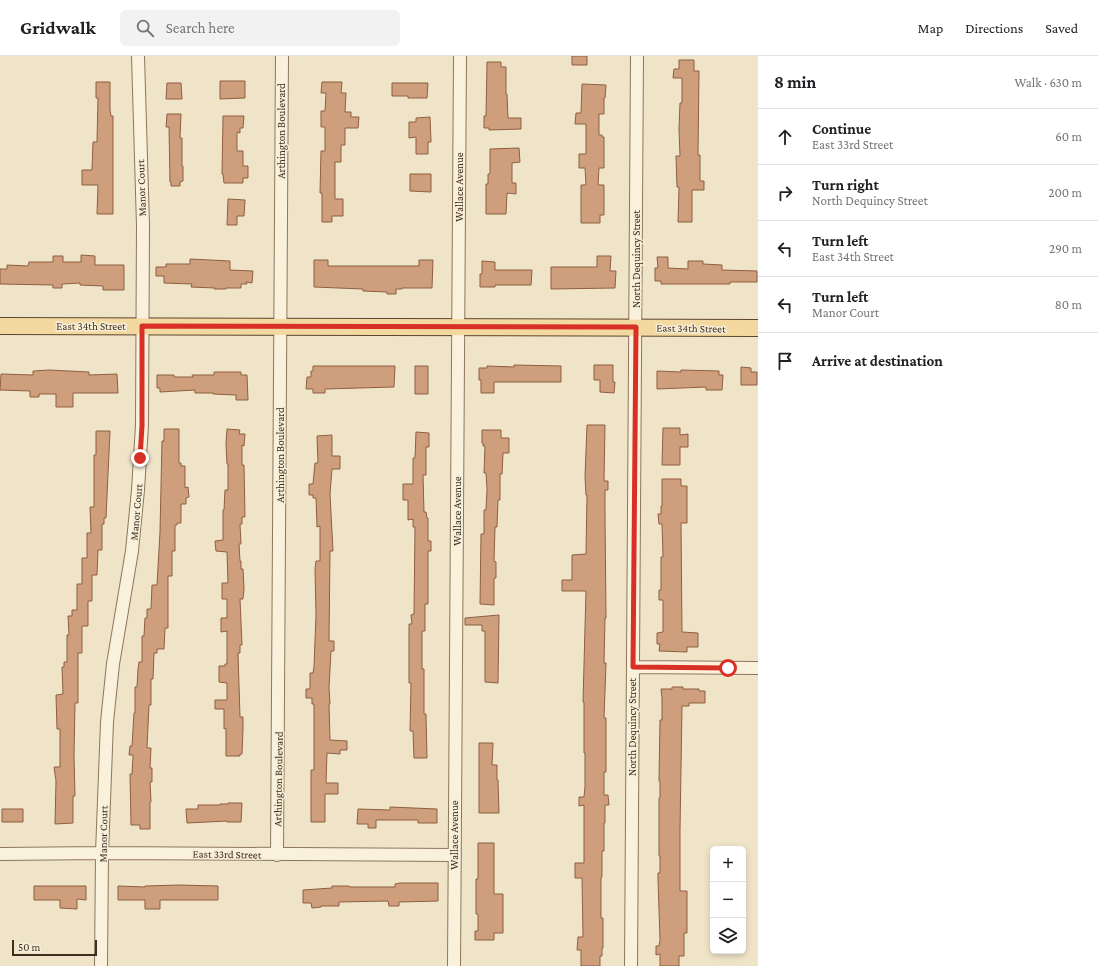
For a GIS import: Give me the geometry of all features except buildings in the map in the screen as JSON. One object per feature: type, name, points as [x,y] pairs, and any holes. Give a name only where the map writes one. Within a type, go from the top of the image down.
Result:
[{"type":"main road","name":"East 34th Street","points":[[0,326],[758,328]]},
{"type":"street","name":"Manor Court","points":[[101,966],[104,760],[108,707],[114,657],[131,562],[142,426],[143,226],[138,56]]},
{"type":"street","name":"Arthington Boulevard","points":[[277,855],[282,56]]},
{"type":"street","name":"Wallace Avenue","points":[[454,966],[460,56]]},
{"type":"street","name":"North Dequincy Street","points":[[631,966],[637,56]]},
{"type":"street","points":[[633,667],[758,668]]},
{"type":"street","name":"East 33rd Street","points":[[0,854],[102,853],[454,855]]},
{"type":"route","points":[[140,458],[142,426],[142,326],[636,327],[633,667],[728,668]]}]
